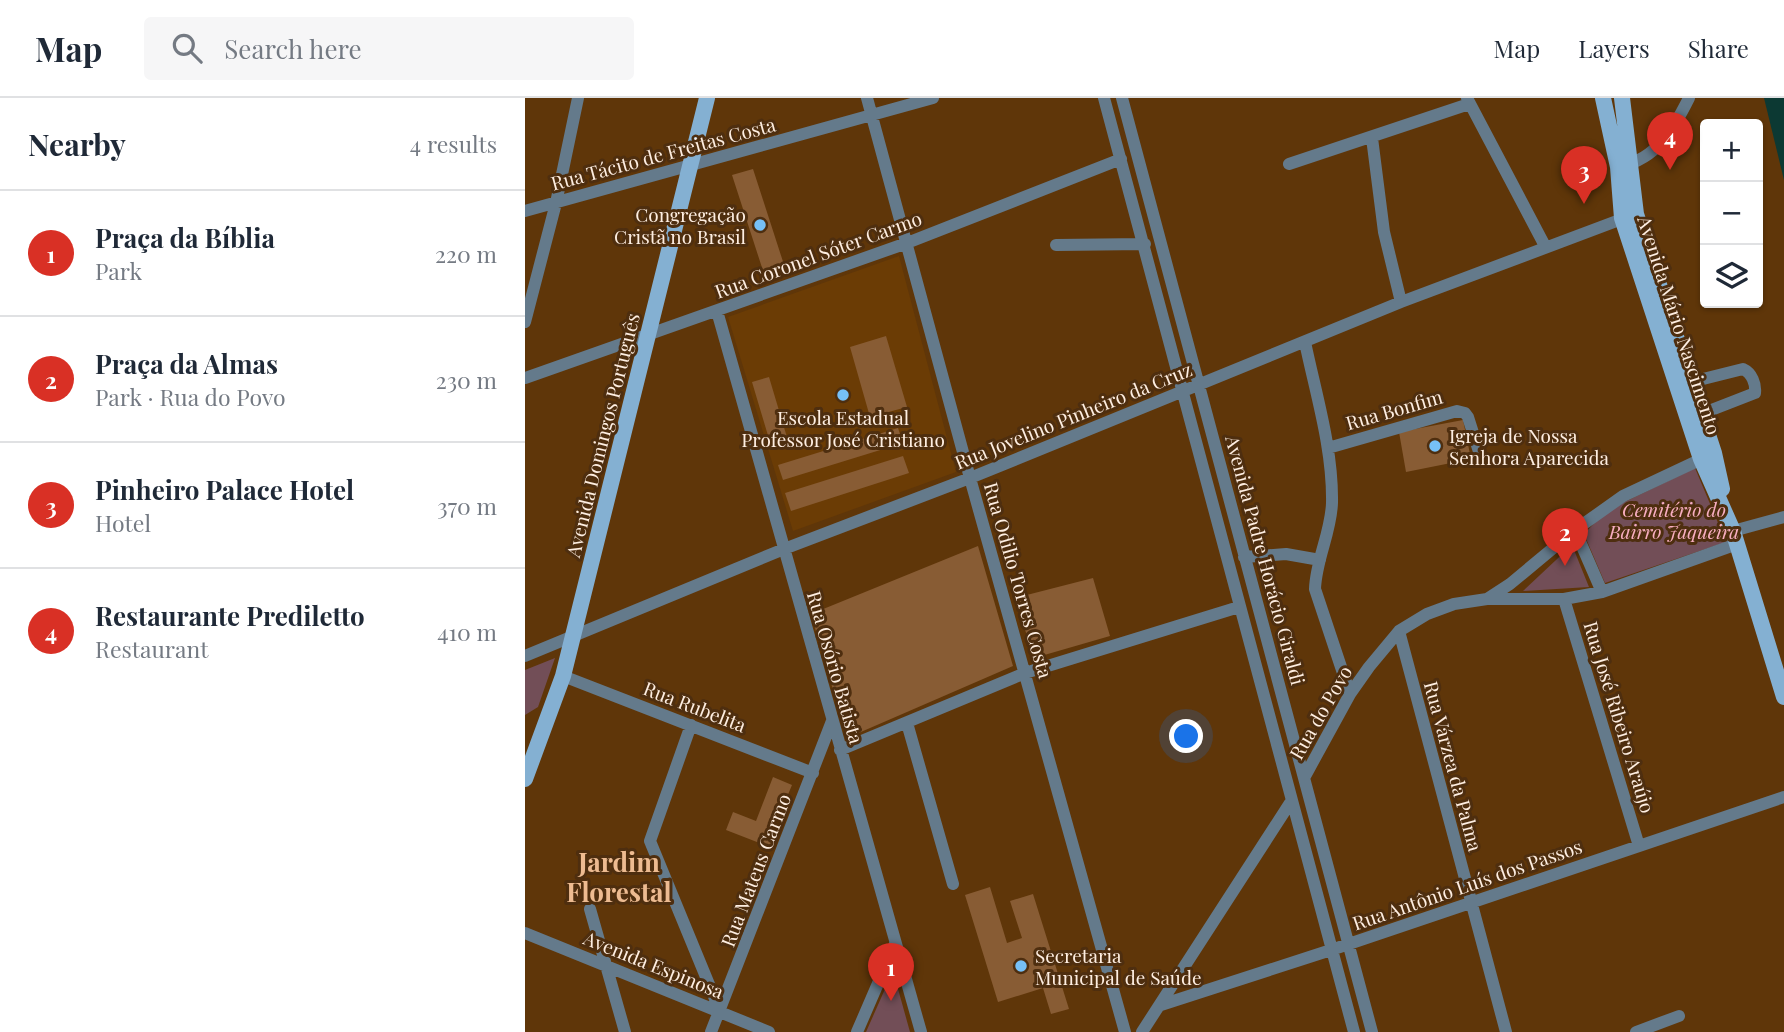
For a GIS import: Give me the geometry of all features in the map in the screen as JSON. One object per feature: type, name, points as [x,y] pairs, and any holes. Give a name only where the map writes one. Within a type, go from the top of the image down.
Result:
[{"type":"main road","name":"Avenida Domingos Português","points":[[525,779],[563,676],[574,635],[706,98]]},
{"type":"main road","name":"Avenida Mário Nascimento","points":[[1603,98],[1625,166]]},
{"type":"main road","name":"Avenida Mário Nascimento","points":[[1622,98],[1629,216],[1733,531],[1784,697]]},
{"type":"main road","name":"Avenida Mário Nascimento","points":[[1629,216],[1702,414],[1708,456]]},
{"type":"street","points":[[525,322],[556,203],[578,98]]},
{"type":"street","name":"Rua Odilio Torres Costa","points":[[867,98],[969,478],[1125,1032]]},
{"type":"street","name":"Rua Tácito de Freitas Costa","points":[[525,211],[933,98]]},
{"type":"street","name":"Avenida Padre Horácio Giraldi","points":[[1104,98],[1145,244],[1290,803],[1354,1032]]},
{"type":"street","name":"Avenida Padre Horácio Giraldi","points":[[1122,98],[1372,1032]]},
{"type":"street","points":[[1625,166],[1647,156],[1661,145],[1689,98]]},
{"type":"street","points":[[1289,164],[1372,138],[1468,101],[1545,246]]},
{"type":"street","points":[[1372,138],[1384,232],[1401,302]]},
{"type":"street","name":"Rua Coronel Sóter Carmo","points":[[525,378],[907,243],[1121,159]]},
{"type":"street","name":"Rua Jovelino Pinheiro da Cruz","points":[[525,656],[1401,302],[1629,216]]},
{"type":"street","points":[[1056,245],[1145,244]]},
{"type":"street","name":"Rua Osório Batista","points":[[717,311],[921,1032]]},
{"type":"street","name":"Rua Bonfim","points":[[1305,342],[1328,448],[1332,506],[1316,573],[1315,589],[1350,694]]},
{"type":"street","points":[[1691,382],[1743,369],[1749,372],[1755,388],[1755,393],[1743,400],[1702,414]]},
{"type":"street","name":"Rua Bonfim","points":[[1328,448],[1457,411],[1468,417],[1481,458]]},
{"type":"street","name":"Rua do Povo","points":[[1304,778],[1350,694],[1399,631],[1427,614],[1454,604],[1487,599],[1623,496],[1708,456]]},
{"type":"street","points":[[1487,599],[1563,599],[1602,592],[1733,531],[1784,517]]},
{"type":"street","points":[[1575,530],[1602,592]]},
{"type":"street","points":[[1244,558],[1286,554],[1320,560]]},
{"type":"street","name":"Rua José Ribeiro Araújo","points":[[1563,599],[1639,846]]},
{"type":"street","points":[[840,750],[1025,673],[1239,607]]},
{"type":"street","name":"Rua Várzea da Palma","points":[[1399,631],[1506,1032]]},
{"type":"street","name":"Rua Rubelita","points":[[563,676],[813,773]]},
{"type":"street","name":"Rua Mateus Carmo","points":[[711,1032],[832,721]]},
{"type":"street","points":[[907,723],[953,884]]},
{"type":"street","points":[[691,725],[650,841],[720,1011]]},
{"type":"street","name":"Rua Antônio Luís dos Passos","points":[[1161,1004],[1331,950],[1784,797]]},
{"type":"street","points":[[1141,1031],[1290,803]]},
{"type":"street","points":[[590,909],[625,1032]]},
{"type":"street","name":"Avenida Espinosa","points":[[525,933],[769,1032]]},
{"type":"street","points":[[857,1032],[895,944]]},
{"type":"street","points":[[1636,1032],[1679,1016]]},
{"type":"shaded area","name":"Escola Estadual Professor José Cristiano","points":[[899,256],[956,472],[793,531],[728,317]]},
{"type":"green space","name":"Cemitério do Bairro Jaqueira","points":[[1695,468],[1726,542],[1605,583],[1584,534],[1606,511]]},
{"type":"green space","points":[[1572,545],[1589,587],[1523,591]]},
{"type":"green space","points":[[555,658],[538,707],[525,715],[525,670]]},
{"type":"green space","points":[[893,971],[910,1032],[866,1032]]},
{"type":"water","points":[[1764,98],[1784,98],[1784,180]]},
{"type":"building","name":"Congregação Cristã no Brasil","points":[[753,169],[787,274],[766,280],[732,175]]},
{"type":"building","points":[[886,336],[907,407],[870,417],[850,347]]},
{"type":"building","points":[[769,377],[789,444],[772,449],[752,382]]},
{"type":"building","name":"Igreja de Nossa Senhora Aparecida","points":[[1463,420],[1471,459],[1406,472],[1399,432]]},
{"type":"building","points":[[898,428],[903,443],[783,480],[778,465]]},
{"type":"building","points":[[903,456],[909,473],[791,511],[785,493]]},
{"type":"building","points":[[978,546],[1013,666],[847,738],[811,614]]},
{"type":"building","points":[[1093,578],[1110,636],[1034,658],[1015,598]]},
{"type":"building","points":[[773,777],[792,785],[774,828],[779,831],[772,848],[726,830],[733,812],[756,821]]},
{"type":"building","name":"Secretaria Municipal de Saúde","points":[[990,887],[1007,943],[1022,938],[1010,901],[1033,894],[1069,1009],[1051,1014],[1043,988],[998,1002],[965,895]]},
{"type":"place","name":"Restaurante Prediletto","points":[[1670,170]]},
{"type":"place","name":"Pinheiro Palace Hotel","points":[[1584,204]]},
{"type":"place","name":"Congregação Cristã no Brasil","points":[[760,225]]},
{"type":"place","name":"Escola Estadual Professor José Cristiano","points":[[843,395]]},
{"type":"place","name":"Igreja de Nossa Senhora Aparecida","points":[[1435,446]]},
{"type":"place","name":"Praça da Almas","points":[[1565,566]]},
{"type":"place","name":"Secretaria Municipal de Saúde","points":[[1021,966]]},
{"type":"place","name":"Praça da Bíblia","points":[[891,1001]]},
{"type":"district","name":"Jardim Florestal","points":[[619,876]]}]
